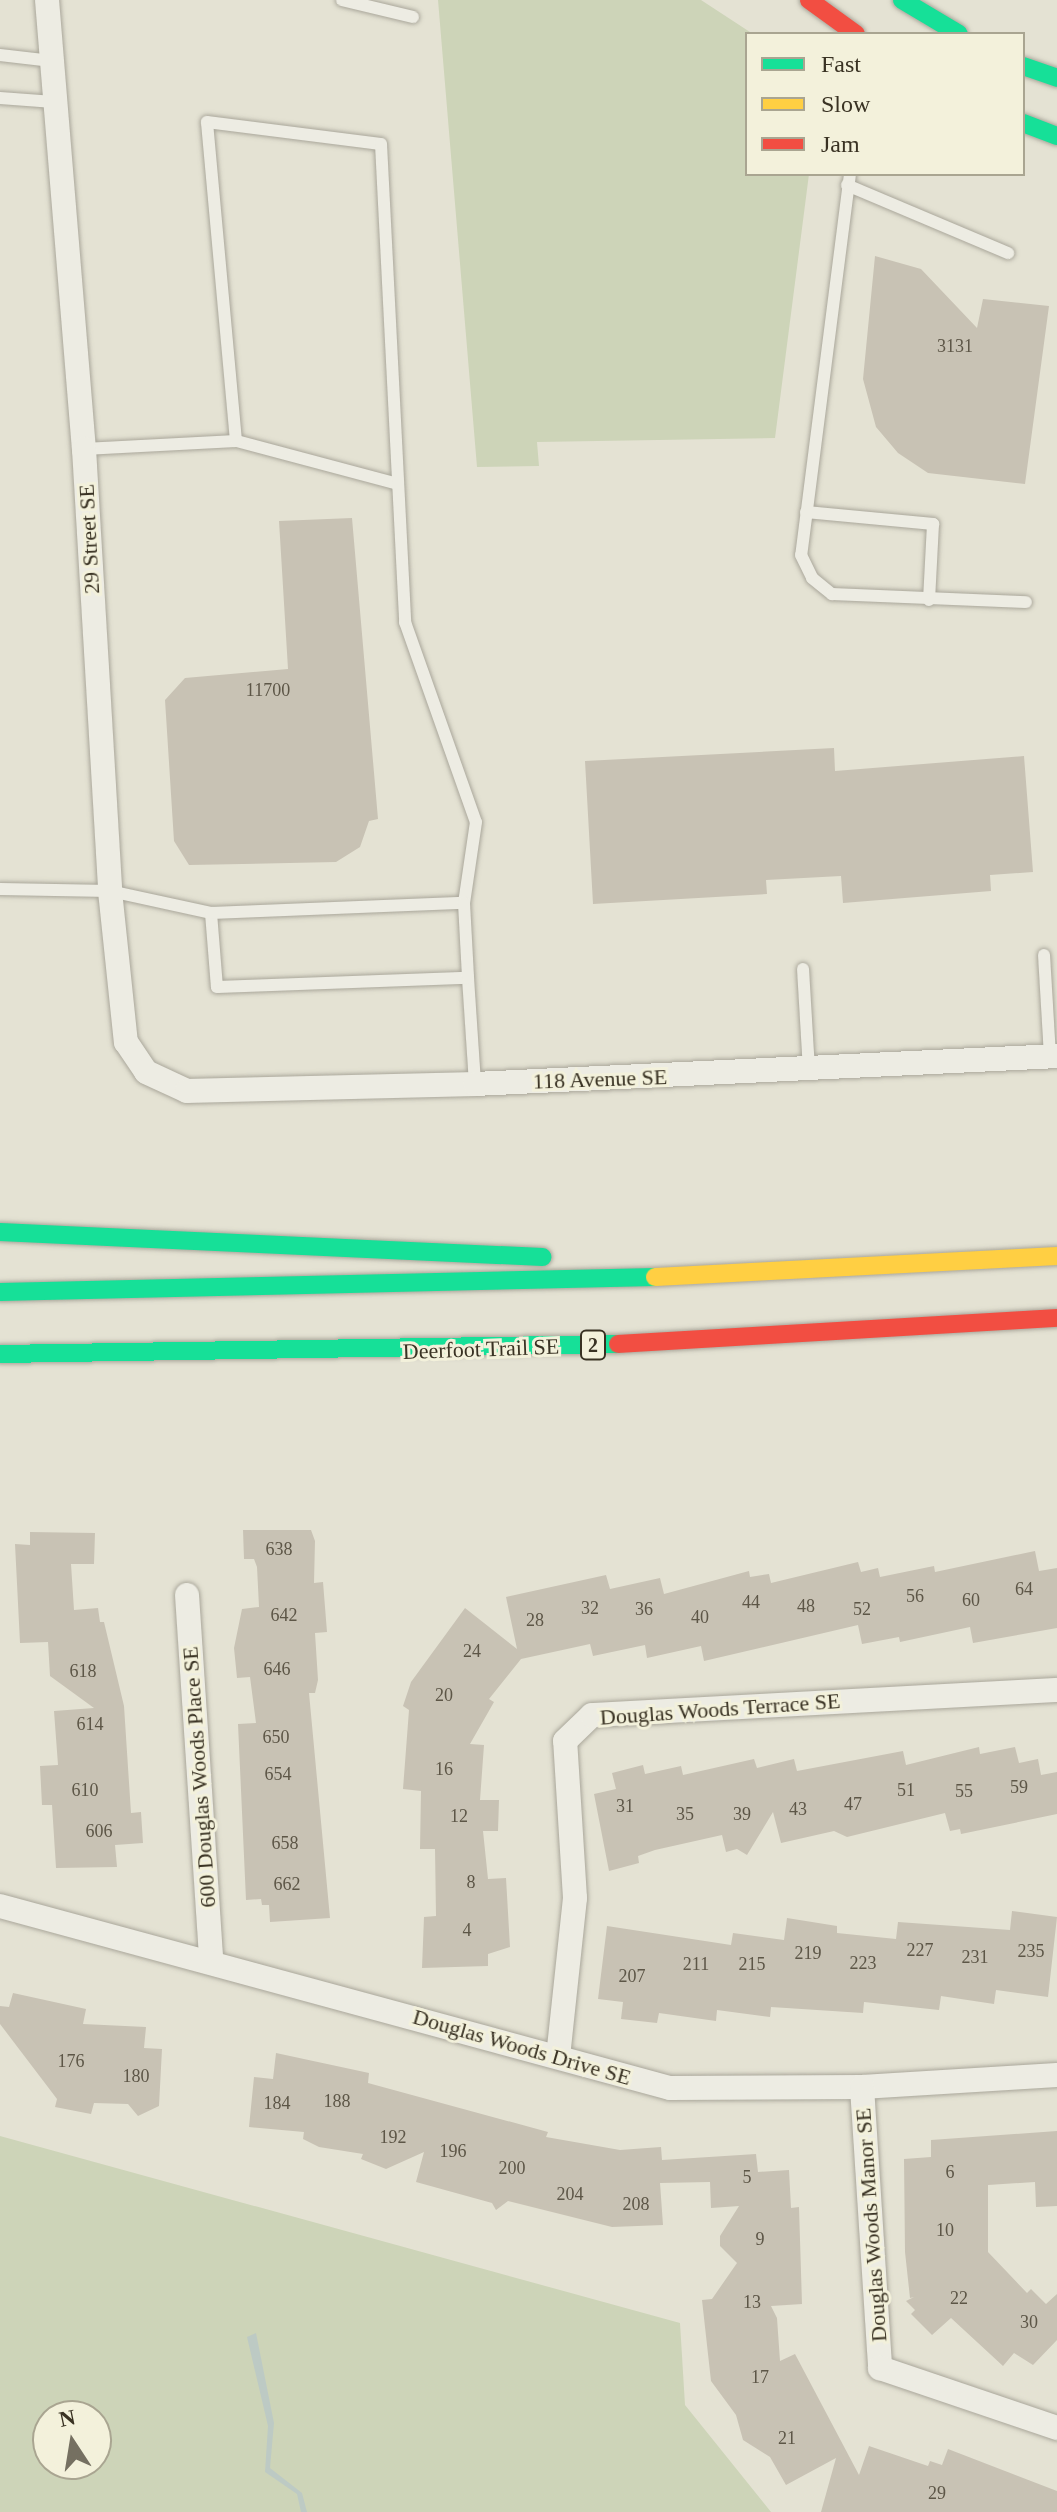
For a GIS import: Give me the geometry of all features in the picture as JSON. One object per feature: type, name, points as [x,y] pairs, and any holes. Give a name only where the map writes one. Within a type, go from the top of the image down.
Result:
[{"type":"main road","points":[[809,0],[853,32]]},
{"type":"main road","points":[[902,0],[956,32]]},
{"type":"main road","points":[[1025,67],[1057,78]]},
{"type":"main road","points":[[1025,124],[1057,136]]},
{"type":"main road","points":[[0,1232],[833,1269]]},
{"type":"main road","points":[[0,1292],[530,1284],[1057,1256]]},
{"type":"main road","name":"Deerfoot Trail SE","points":[[0,1354],[129,1356],[525,1349],[1057,1318]]},
{"type":"main road","points":[[0,1374],[129,1356]]},
{"type":"street","name":"29 Street SE","points":[[47,0],[84,449],[110,891],[126,1042],[146,1072]]},
{"type":"street","name":"118 Avenue SE","points":[[146,1072],[187,1091],[809,1071],[1053,1056]]},
{"type":"street","name":"600 Douglas Woods Place SE","points":[[187,1595],[211,1960]]},
{"type":"street","name":"Douglas Woods Terrace SE","points":[[558,2057],[575,1898],[565,1741],[592,1715],[1057,1690]]},
{"type":"street","name":"Douglas Woods Drive SE","points":[[0,1906],[211,1960],[670,2088],[862,2087],[1057,2075]]},
{"type":"street","name":"Douglas Woods Manor SE","points":[[862,2087],[880,2368],[1057,2428]]},
{"type":"lane","points":[[342,0],[413,17]]},
{"type":"lane","points":[[0,55],[52,61]]},
{"type":"lane","points":[[0,98],[54,102]]},
{"type":"lane","points":[[236,441],[207,122],[381,144],[405,622],[476,822],[464,903],[475,1084]]},
{"type":"lane","points":[[1008,253],[848,180],[801,555],[812,578],[832,594],[1026,602]]},
{"type":"lane","points":[[84,449],[236,441],[398,484]]},
{"type":"lane","points":[[806,512],[933,524],[929,600]]},
{"type":"lane","points":[[0,889],[110,891],[211,913],[464,903]]},
{"type":"lane","points":[[211,913],[217,987],[468,978]]},
{"type":"lane","points":[[1044,955],[1053,1056]]},
{"type":"lane","points":[[803,969],[809,1071]]},
{"type":"green space","points":[[438,0],[701,0],[750,32],[745,32],[745,176],[809,176],[775,438],[537,442],[539,466],[477,467]]},
{"type":"green space","points":[[0,2136],[680,2323],[685,2405],[771,2512],[0,2512]]},
{"type":"shaded area","points":[[256,2333],[274,2423],[270,2468],[302,2493],[307,2512],[301,2512],[297,2494],[265,2472],[268,2426],[247,2337]]},
{"type":"building","points":[[875,256],[921,269],[977,328],[983,299],[1049,306],[1025,484],[928,473],[898,453],[876,427],[863,379]]},
{"type":"building","points":[[352,518],[378,819],[369,821],[360,847],[336,862],[189,865],[174,841],[165,700],[185,678],[288,669],[279,521]]},
{"type":"building","points":[[834,748],[835,771],[1024,756],[1033,872],[990,875],[991,891],[843,903],[841,876],[766,880],[767,894],[593,904],[585,761]]},
{"type":"building","points":[[243,1530],[311,1530],[315,1541],[314,1583],[323,1582],[327,1632],[315,1633],[318,1680],[315,1693],[309,1693],[330,1918],[270,1922],[269,1905],[262,1905],[261,1899],[246,1900],[238,1724],[256,1723],[250,1677],[237,1678],[234,1648],[242,1609],[259,1607],[257,1567],[254,1559],[244,1559]]},
{"type":"building","points":[[30,1532],[95,1533],[94,1564],[71,1564],[74,1610],[98,1608],[100,1622],[104,1622],[124,1706],[131,1813],[141,1812],[143,1843],[115,1845],[117,1867],[56,1868],[52,1805],[42,1805],[40,1766],[58,1765],[54,1711],[94,1708],[50,1676],[48,1642],[20,1643],[15,1544],[30,1545]]},
{"type":"building","points":[[1035,1551],[1039,1571],[1057,1568],[1057,1628],[973,1643],[970,1627],[900,1642],[899,1637],[862,1644],[858,1625],[704,1661],[701,1646],[647,1658],[645,1645],[593,1656],[590,1644],[521,1659],[489,1699],[494,1702],[470,1744],[484,1745],[480,1800],[499,1800],[498,1831],[483,1831],[488,1879],[506,1878],[510,1947],[488,1954],[488,1966],[422,1968],[424,1917],[436,1916],[435,1849],[420,1849],[421,1791],[403,1789],[409,1710],[403,1706],[411,1682],[465,1608],[517,1649],[506,1597],[606,1575],[610,1589],[660,1578],[664,1594],[749,1571],[750,1577],[769,1574],[771,1583],[858,1562],[861,1572],[878,1568],[880,1577],[934,1566],[935,1572]]},
{"type":"building","points":[[979,1747],[980,1754],[1015,1747],[1019,1763],[1038,1759],[1041,1775],[1057,1772],[1057,1814],[961,1834],[960,1829],[950,1831],[945,1813],[847,1837],[834,1831],[781,1843],[773,1812],[747,1855],[737,1849],[726,1852],[722,1835],[655,1850],[638,1856],[639,1863],[609,1871],[594,1794],[616,1789],[612,1773],[643,1765],[645,1774],[681,1766],[683,1775],[754,1759],[757,1768],[794,1759],[797,1771],[903,1751],[906,1765]]},
{"type":"building","points":[[1012,1911],[1057,1917],[1048,1997],[996,1990],[994,2004],[941,1996],[939,2010],[864,2002],[863,2013],[771,2007],[770,2017],[717,2010],[716,2021],[659,2013],[657,2023],[621,2019],[623,2002],[598,1999],[607,1926],[731,1945],[733,1933],[784,1940],[787,1918],[837,1926],[837,1933],[896,1939],[898,1922],[1010,1930]]},
{"type":"building","points":[[13,1993],[86,2009],[83,2024],[146,2027],[144,2048],[162,2049],[159,2106],[138,2116],[128,2104],[94,2103],[91,2114],[55,2107],[57,2099],[0,2024],[0,2006],[9,2007]]},
{"type":"building","points":[[276,2053],[369,2073],[368,2083],[548,2132],[546,2137],[620,2150],[661,2147],[662,2160],[756,2154],[758,2172],[789,2170],[791,2208],[799,2207],[802,2304],[771,2306],[777,2318],[780,2361],[795,2354],[859,2475],[869,2446],[928,2466],[930,2461],[942,2465],[948,2449],[1057,2491],[1057,2512],[821,2512],[836,2458],[786,2485],[770,2457],[743,2440],[736,2415],[711,2381],[702,2300],[712,2299],[737,2263],[720,2246],[720,2236],[739,2206],[711,2208],[710,2182],[660,2183],[663,2225],[612,2227],[508,2201],[496,2210],[492,2203],[416,2182],[424,2152],[386,2169],[361,2159],[363,2154],[319,2147],[303,2139],[304,2132],[249,2127],[254,2077],[273,2079]]},
{"type":"building","points":[[1057,2131],[1057,2206],[1036,2207],[1035,2182],[988,2185],[988,2252],[1027,2293],[1031,2289],[1046,2304],[1057,2294],[1057,2340],[1033,2365],[1014,2353],[1003,2366],[951,2318],[932,2335],[911,2314],[915,2310],[906,2301],[914,2297],[910,2298],[905,2252],[904,2159],[931,2157],[931,2140]]},
{"type":"traffic: fast","points":[[902,0],[956,32]]},
{"type":"traffic: fast","points":[[1025,67],[1057,78]]},
{"type":"traffic: fast","points":[[1025,124],[1057,136]]},
{"type":"traffic: fast","points":[[0,1232],[542,1257]]},
{"type":"traffic: fast","points":[[0,1292],[655,1277]]},
{"type":"traffic: fast","points":[[0,1354],[618,1344]]},
{"type":"traffic: slow","points":[[655,1277],[1057,1256]]},
{"type":"traffic: jam","points":[[809,0],[853,32]]},
{"type":"traffic: jam","points":[[618,1344],[1057,1318]]}]
